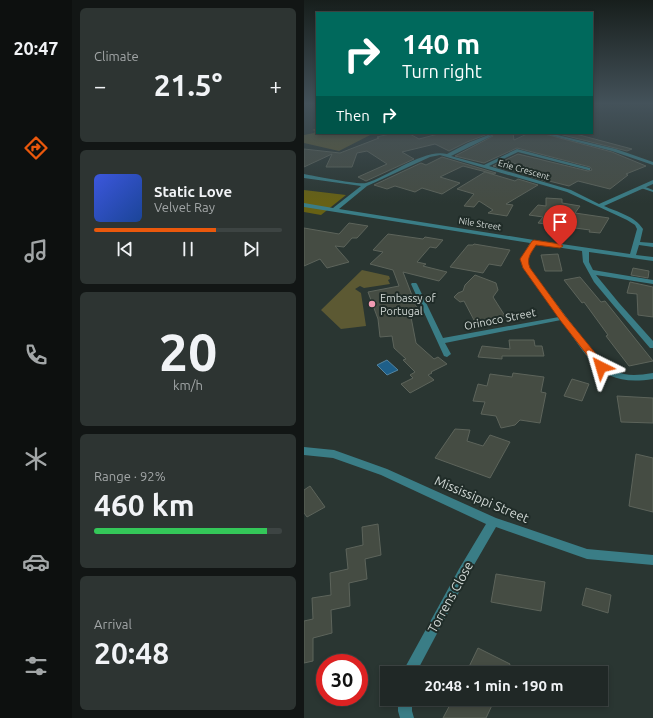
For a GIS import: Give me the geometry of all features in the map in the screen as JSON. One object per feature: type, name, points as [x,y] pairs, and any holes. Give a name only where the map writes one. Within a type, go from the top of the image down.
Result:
[{"type":"street","points":[[447,156],[489,137]]},
{"type":"street","points":[[558,137],[614,150],[653,164]]},
{"type":"street","points":[[484,166],[517,150],[588,169]]},
{"type":"street","name":"Erie Crescent","points":[[334,210],[365,185],[429,156],[440,154],[569,191],[629,219],[637,224],[640,229],[633,256]]},
{"type":"street","points":[[304,176],[365,185]]},
{"type":"street","points":[[599,206],[653,182]]},
{"type":"street","name":"Nile Street","points":[[304,205],[534,242],[653,259]]},
{"type":"street","points":[[534,242],[524,259],[526,268],[562,318],[601,367],[611,374],[622,378],[636,379],[653,376]]},
{"type":"street","points":[[637,243],[653,245]]},
{"type":"street","points":[[585,249],[586,262],[592,272],[633,324],[653,346]]},
{"type":"street","points":[[592,272],[653,282]]},
{"type":"street","points":[[414,284],[447,354]]},
{"type":"street","name":"Orinoco Street","points":[[441,341],[562,318]]},
{"type":"street","name":"Mississippi Street","points":[[304,451],[334,454],[384,472],[493,522],[587,554],[653,560]]},
{"type":"street","name":"Torrens Close","points":[[413,666],[463,573],[493,522]]},
{"type":"street","points":[[405,706],[407,718]]},
{"type":"lane","points":[[642,187],[653,191]]},
{"type":"shaded area","points":[[304,137],[367,137],[339,151],[304,143]]},
{"type":"shaded area","points":[[304,190],[346,195],[321,215],[304,212]]},
{"type":"shaded area","points":[[362,270],[389,276],[390,279],[388,280],[390,284],[364,288],[360,286],[355,289],[361,293],[366,326],[341,329],[321,310]]},
{"type":"water","points":[[387,360],[398,370],[387,375],[377,365]]},
{"type":"building","points":[[377,137],[414,137],[419,139],[429,137],[481,137],[449,151],[435,144],[402,152],[414,159],[366,181],[358,177],[387,164],[367,151],[357,153],[352,167],[326,167],[332,154],[304,167],[304,149],[340,153],[379,138]]},
{"type":"building","points":[[492,137],[514,137],[514,140],[521,137],[554,137],[612,152],[646,166],[626,174],[628,175],[610,189],[578,181],[569,186],[549,181],[549,178],[545,181],[526,175],[536,170],[513,163],[504,169],[493,166],[518,154],[588,171],[592,170],[590,167],[517,148],[484,163],[455,156]]},
{"type":"building","points":[[569,137],[585,137],[632,149],[627,151]]},
{"type":"building","points":[[442,157],[496,173],[494,174],[463,166],[440,177],[460,183],[442,194],[422,188],[415,192],[395,186],[387,189],[374,185],[421,163],[426,165]]},
{"type":"building","points":[[485,172],[515,181],[518,179],[538,185],[506,204],[513,205],[507,216],[488,213],[493,210],[479,201],[474,207],[464,206],[474,194],[457,189]]},
{"type":"building","points":[[546,198],[562,199],[562,203],[580,206],[575,213],[609,218],[600,233],[589,232],[590,230],[538,223],[543,217],[529,215],[538,205],[546,206]]},
{"type":"building","points":[[349,223],[368,226],[357,238],[352,238],[344,247],[335,246],[349,262],[327,268],[320,259],[304,266],[304,228],[339,234]]},
{"type":"building","points":[[388,234],[443,240],[436,248],[430,247],[417,262],[426,264],[423,266],[447,272],[439,281],[403,272],[418,311],[410,312],[416,343],[434,359],[438,357],[447,364],[428,375],[434,380],[410,393],[401,384],[413,378],[410,375],[415,372],[403,360],[406,359],[394,348],[392,336],[380,337],[378,319],[368,292],[399,286],[393,270],[370,264],[383,252],[373,250]]},
{"type":"building","points":[[474,244],[510,250],[501,266],[489,264],[483,273],[450,267],[468,245]]},
{"type":"building","points":[[558,254],[562,271],[545,271],[541,255]]},
{"type":"building","points":[[633,268],[649,271],[648,278],[631,275]]},
{"type":"building","points":[[475,275],[496,283],[498,290],[493,297],[505,316],[475,322],[464,301],[460,302],[454,297],[463,291],[465,285]]},
{"type":"building","points":[[580,277],[601,302],[605,301],[653,361],[629,366],[606,336],[608,335],[584,302],[582,303],[564,280]]},
{"type":"building","points":[[630,282],[653,287],[653,317],[638,315],[637,294],[627,293]]},
{"type":"building","points":[[509,340],[534,340],[535,346],[542,346],[544,356],[502,356],[502,359],[478,357],[482,346],[510,349]]},
{"type":"building","points":[[513,373],[544,377],[541,392],[546,393],[540,423],[520,420],[515,425],[501,428],[496,416],[481,414],[485,402],[473,401],[478,384],[487,386],[490,374],[512,377]]},
{"type":"building","points":[[572,379],[589,384],[582,401],[564,396]]},
{"type":"building","points":[[617,396],[653,398],[653,423],[621,422]]},
{"type":"building","points":[[455,429],[470,430],[467,441],[483,446],[490,435],[510,442],[490,478],[435,458]]},
{"type":"building","points":[[636,454],[653,458],[653,512],[629,506]]},
{"type":"building","points":[[310,486],[325,507],[307,517],[304,513],[304,490]]},
{"type":"building","points":[[378,524],[381,555],[365,559],[367,579],[349,583],[350,606],[331,610],[332,633],[313,638],[313,661],[304,663],[304,621],[313,619],[312,598],[331,595],[330,573],[348,569],[346,549],[363,545],[362,527]]},
{"type":"building","points":[[496,574],[545,582],[541,611],[491,602]]},
{"type":"building","points":[[586,588],[611,595],[608,613],[582,605]]},
{"type":"building","points":[[478,648],[510,664],[509,666],[469,666]]},
{"type":"building","points":[[449,706],[492,706],[486,718],[443,718]]},
{"type":"place","name":"Embassy of Portugal","points":[[372,304]]},
{"type":"route","points":[[560,246],[534,242],[524,259],[526,268],[562,318],[601,367]]}]
